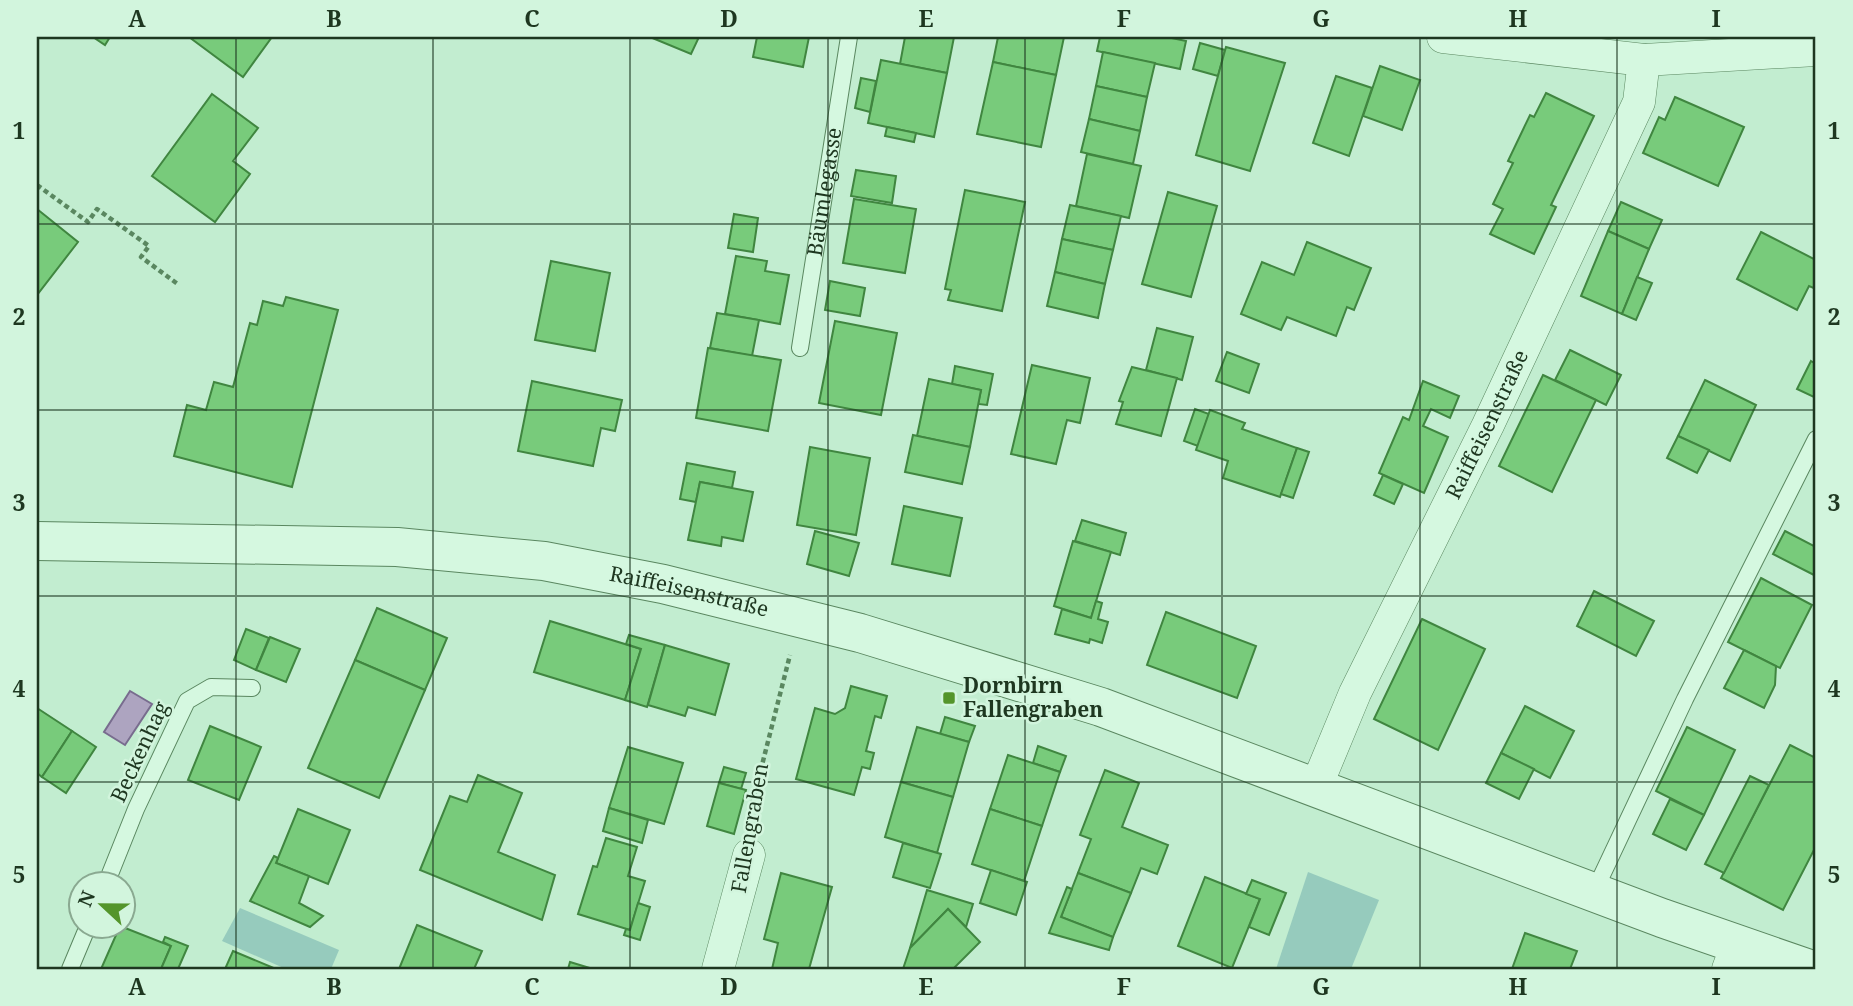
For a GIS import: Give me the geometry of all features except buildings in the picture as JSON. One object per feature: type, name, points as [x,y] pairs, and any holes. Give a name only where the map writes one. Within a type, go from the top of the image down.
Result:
[{"type":"street","points":[[1443,37],[1644,60],[1816,50]]},
{"type":"street","name":"Raiffeisenstraße","points":[[1316,787],[1355,692],[1489,425],[1639,102],[1644,60]]},
{"type":"street","name":"Raiffeisenstraße","points":[[37,541],[397,547],[475,553],[602,571],[860,633],[1101,707],[1594,892],[1732,957],[1809,969]]},
{"type":"street","name":"Fallengraben","points":[[718,969],[749,855]]},
{"type":"lane","name":"Bäumlegasse","points":[[800,348],[849,37]]},
{"type":"lane","points":[[1594,892],[1679,711],[1816,439]]},
{"type":"lane","name":"Beckenhag","points":[[112,870],[136,809],[187,701],[211,687],[252,688]]},
{"type":"lane","points":[[70,969],[82,940]]},
{"type":"path","points":[[37,185],[88,222],[97,209],[149,246],[142,257],[179,285]]},
{"type":"path","name":"Fallengraben","points":[[749,855],[745,835],[765,744],[792,646]]},
{"type":"shaded area","points":[[130,691],[152,704],[125,745],[104,732]]},
{"type":"shaded area","points":[[1308,872],[1379,900],[1351,969],[1276,969]]},
{"type":"shaded area","points":[[240,908],[339,950],[331,969],[286,969],[222,941]]},
{"type":"place","name":"Dornbirn Fallengraben","points":[[949,698]]}]
